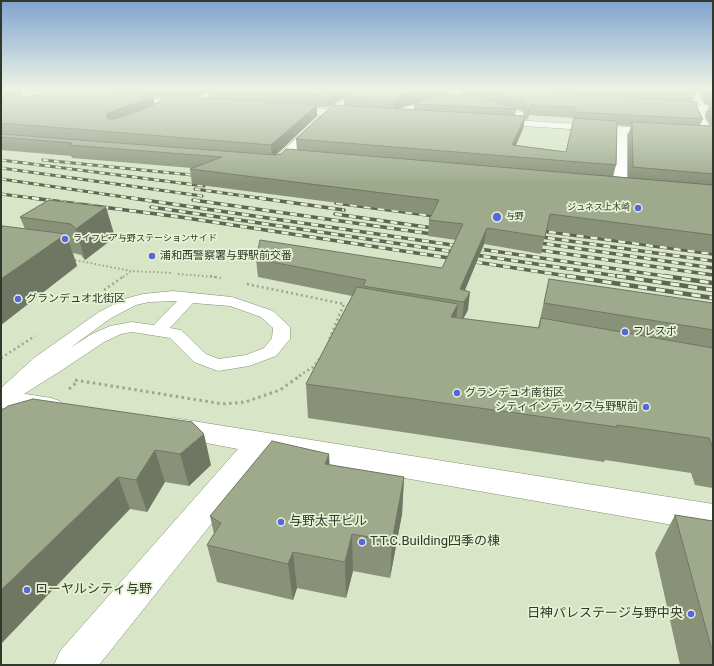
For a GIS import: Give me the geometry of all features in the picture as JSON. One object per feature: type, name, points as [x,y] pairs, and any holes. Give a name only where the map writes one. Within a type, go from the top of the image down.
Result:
[{"type":"street","points":[[298,158],[279,161],[321,121]]},
{"type":"street","points":[[482,121],[711,135]]},
{"type":"street","points":[[702,121],[711,135]]},
{"type":"street","points":[[620,186],[621,130]]},
{"type":"street","points":[[604,185],[635,188]]},
{"type":"street","points":[[1,399],[68,402]]},
{"type":"street","points":[[151,424],[713,518]]},
{"type":"street","points":[[74,665],[260,442]]},
{"type":"lane","points":[[173,296],[232,302],[267,314],[282,327],[281,339],[270,352],[249,360],[218,365],[200,358],[175,334],[132,327],[116,330],[98,338],[1,399],[40,362],[105,315],[130,302],[148,298],[173,296]]},
{"type":"lane","points":[[158,331],[190,297]]},
{"type":"path","points":[[75,260],[131,271]]},
{"type":"path","points":[[344,304],[351,303]]},
{"type":"path","points":[[342,309],[349,310]]},
{"type":"path","points":[[68,402],[78,381]]},
{"type":"building","points":[[1,121],[299,121],[271,145],[1,123]]},
{"type":"building","points":[[316,121],[523,121],[512,145],[566,152],[573,121],[617,121],[616,165],[296,139]]},
{"type":"building","points":[[632,122],[713,126],[713,174],[633,167]]},
{"type":"building","points":[[1,134],[275,155],[281,154],[286,149],[713,185],[713,235],[550,214],[545,237],[487,228],[460,289],[470,292],[464,302],[363,286],[366,280],[256,259],[260,240],[442,268],[463,224],[429,220],[439,200],[190,169],[222,157],[68,145],[72,143],[1,137]]},
{"type":"building","points":[[49,200],[106,207],[76,229],[71,224],[20,217]]},
{"type":"building","points":[[3,226],[66,234],[1,279],[1,228]]},
{"type":"building","points":[[549,279],[713,303],[713,330],[544,303]]},
{"type":"building","points":[[357,287],[458,304],[451,317],[539,328],[541,318],[713,348],[713,449],[709,438],[617,425],[617,427],[306,384]]},
{"type":"building","points":[[33,399],[192,422],[204,434],[180,454],[155,450],[136,480],[118,477],[1,590],[1,411],[8,406]]},
{"type":"building","points":[[272,441],[329,454],[325,464],[404,477],[392,541],[352,534],[345,562],[293,552],[288,564],[207,545],[221,523],[210,516]]},
{"type":"building","points":[[675,515],[713,521],[713,648],[711,647]]},
{"type":"railway","points":[[1,160],[204,186]]},
{"type":"railway","points":[[43,160],[202,176]]},
{"type":"railway","points":[[1,168],[202,196]]},
{"type":"railway","points":[[1,179],[138,199]]},
{"type":"railway","points":[[195,189],[266,199]]},
{"type":"railway","points":[[1,194],[40,199]]},
{"type":"railway","points":[[32,198],[180,217],[574,277]]},
{"type":"railway","points":[[131,198],[671,277]]},
{"type":"railway","points":[[259,198],[344,210]]},
{"type":"railway","points":[[193,200],[439,235]]},
{"type":"railway","points":[[336,203],[442,217]]},
{"type":"railway","points":[[151,207],[624,277]]},
{"type":"railway","points":[[335,214],[440,229]]},
{"type":"railway","points":[[535,230],[713,254]]},
{"type":"railway","points":[[534,236],[713,261]]},
{"type":"railway","points":[[533,242],[713,268]]},
{"type":"railway","points":[[532,249],[713,275]]},
{"type":"railway","points":[[567,276],[713,298]]},
{"type":"railway","points":[[617,276],[713,290]]},
{"type":"railway","points":[[664,276],[671,277]]},
{"type":"railway","points":[[671,277],[713,283]]},
{"type":"place","name":"ジュネス上木崎","points":[[638,208]]},
{"type":"place","name":"与野","points":[[497,217]]},
{"type":"place","name":"ライフピア与野ステーションサイド","points":[[65,239]]},
{"type":"place","name":"浦和西警察署与野駅前交番","points":[[152,256]]},
{"type":"place","name":"グランデュオ北街区","points":[[18,299]]},
{"type":"place","name":"フレスポ","points":[[625,332]]},
{"type":"place","name":"グランデュオ南街区","points":[[457,393]]},
{"type":"place","name":"シティインデックス与野駅前","points":[[646,407]]},
{"type":"place","name":"与野太平ビル","points":[[281,522]]},
{"type":"place","name":"T.T.C.Building四季の棟","points":[[362,542]]},
{"type":"place","name":"ローヤルシティ与野","points":[[27,590]]},
{"type":"place","name":"日神パレステージ与野中央","points":[[691,614]]}]
